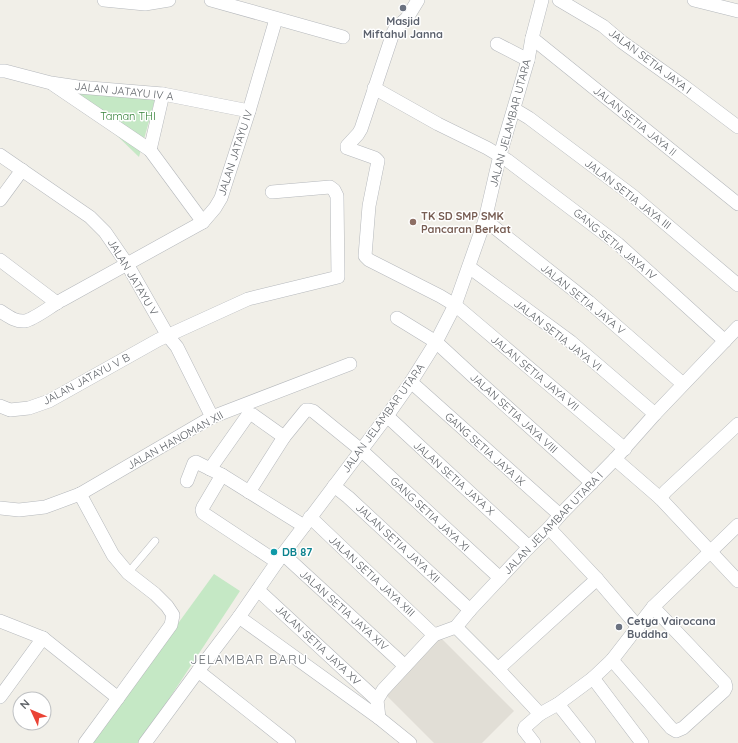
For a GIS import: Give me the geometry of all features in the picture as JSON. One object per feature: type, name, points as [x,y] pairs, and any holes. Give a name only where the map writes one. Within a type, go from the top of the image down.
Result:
[{"type":"street","points":[[104,0],[145,4],[169,0]]},
{"type":"street","points":[[210,0],[343,37]]},
{"type":"street","points":[[374,88],[395,29],[407,18],[418,0]]},
{"type":"street","name":"JALAN JELAMBAR UTARA","points":[[145,743],[239,617],[280,558],[387,416],[411,382],[436,342],[455,305],[485,220],[500,155],[528,60],[542,0]]},
{"type":"street","name":"JALAN SETIA JAYA I","points":[[559,0],[603,26],[622,42],[738,127]]},
{"type":"street","points":[[694,0],[738,12]]},
{"type":"street","name":"JALAN JATAYU IV","points":[[0,311],[11,319],[18,321],[31,319],[203,222],[221,198],[249,111],[276,19]]},
{"type":"street","name":"JALAN SETIA JAYA II","points":[[532,38],[738,204]]},
{"type":"street","points":[[497,44],[528,60]]},
{"type":"street","name":"JALAN JATAYU IV A","points":[[0,72],[5,71],[51,83],[162,94],[249,111]]},
{"type":"street","points":[[51,83],[150,150],[203,222]]},
{"type":"street","name":"GANG SETIA JAYA IV","points":[[374,88],[438,124],[500,155],[618,244],[725,341]]},
{"type":"street","name":"JALAN SETIA JAYA VII","points":[[374,88],[361,130],[346,147],[375,158],[378,161],[369,206],[366,256],[369,260],[455,305],[620,445]]},
{"type":"street","points":[[150,150],[162,94]]},
{"type":"street","name":"JALAN SETIA JAYA III","points":[[514,108],[633,196],[738,285]]},
{"type":"street","name":"JALAN JATAYU V","points":[[0,155],[90,217],[105,232],[127,264],[168,336],[177,347],[212,417]]},
{"type":"street","points":[[0,200],[22,170]]},
{"type":"street","name":"JALAN JATAYU V B","points":[[0,406],[10,410],[29,408],[49,401],[158,340],[248,299],[338,277],[337,196],[334,190],[330,187],[272,192]]},
{"type":"street","name":"JALAN SETIA JAYA V","points":[[485,220],[589,302],[681,382]]},
{"type":"street","points":[[0,260],[57,303]]},
{"type":"street","name":"JALAN SETIA JAYA VI","points":[[469,266],[571,342],[650,410]]},
{"type":"street","name":"JALAN SETIA JAYA VIII","points":[[397,318],[436,342],[592,483]]},
{"type":"street","name":"JALAN JELAMBAR UTARA I","points":[[456,627],[466,605],[500,578],[525,544],[549,528],[615,460],[620,445],[650,410],[725,341],[738,327]]},
{"type":"street","name":"JALAN HANOMAN XII","points":[[0,508],[19,510],[45,507],[80,494],[212,417],[350,364]]},
{"type":"street","name":"GANG SETIA JAYA IX","points":[[411,382],[560,515]]},
{"type":"street","name":"GANG SETIA JAYA XI","points":[[284,437],[306,410],[313,411],[360,450],[500,578]]},
{"type":"street","points":[[210,469],[250,414],[284,437],[249,492]]},
{"type":"street","name":"JALAN SETIA JAYA X","points":[[387,416],[525,544]]},
{"type":"street","points":[[660,498],[738,424]]},
{"type":"street","points":[[615,460],[660,498],[738,581]]},
{"type":"street","name":"JALAN SETIA JAYA XIII","points":[[187,481],[194,463],[196,462],[307,522],[434,635]]},
{"type":"street","name":"JALAN SETIA JAYA XIV","points":[[222,475],[203,507],[202,510],[206,515],[280,558],[405,666]]},
{"type":"street","name":"JALAN SETIA JAYA XII","points":[[334,486],[348,497],[466,605]]},
{"type":"street","points":[[80,494],[113,555],[128,573],[155,594],[167,606],[172,615],[171,625],[85,743]]},
{"type":"street","points":[[534,743],[524,730],[525,727],[540,714],[558,704],[593,678],[612,660],[653,607],[738,525]]},
{"type":"street","points":[[549,528],[597,579],[638,627]]},
{"type":"street","points":[[498,669],[597,579]]},
{"type":"street","name":"JALAN SETIA JAYA XV","points":[[258,590],[377,700]]},
{"type":"street","points":[[612,660],[671,728],[676,731],[683,728],[724,691],[726,687],[725,682],[653,607]]},
{"type":"street","points":[[239,617],[379,718],[410,743]]},
{"type":"street","points":[[0,621],[43,638],[118,698]]},
{"type":"street","points":[[379,718],[377,700],[383,690],[434,635],[456,627],[540,714]]},
{"type":"street","points":[[0,697],[43,638]]},
{"type":"street","points":[[198,671],[289,743]]},
{"type":"street","points":[[593,678],[642,743]]},
{"type":"street","points":[[558,704],[589,743]]},
{"type":"lane","points":[[128,573],[155,540]]},
{"type":"shaded area","points":[[439,636],[514,711],[482,743],[434,743],[383,692]]},
{"type":"green space","name":"Taman THI","points":[[70,90],[156,96],[139,157]]},
{"type":"green space","points":[[214,574],[240,591],[140,743],[91,743]]},
{"type":"place","name":"Masjid Miftahul Janna","points":[[403,8]]},
{"type":"place","name":"TK SD SMP SMK Pancaran Berkat","points":[[413,222]]},
{"type":"place","name":"DB 87","points":[[274,552]]},
{"type":"place","name":"Cetya Vairocana Buddha","points":[[619,627]]},
{"type":"district","name":"JELAMBAR BARU","points":[[249,659]]}]
